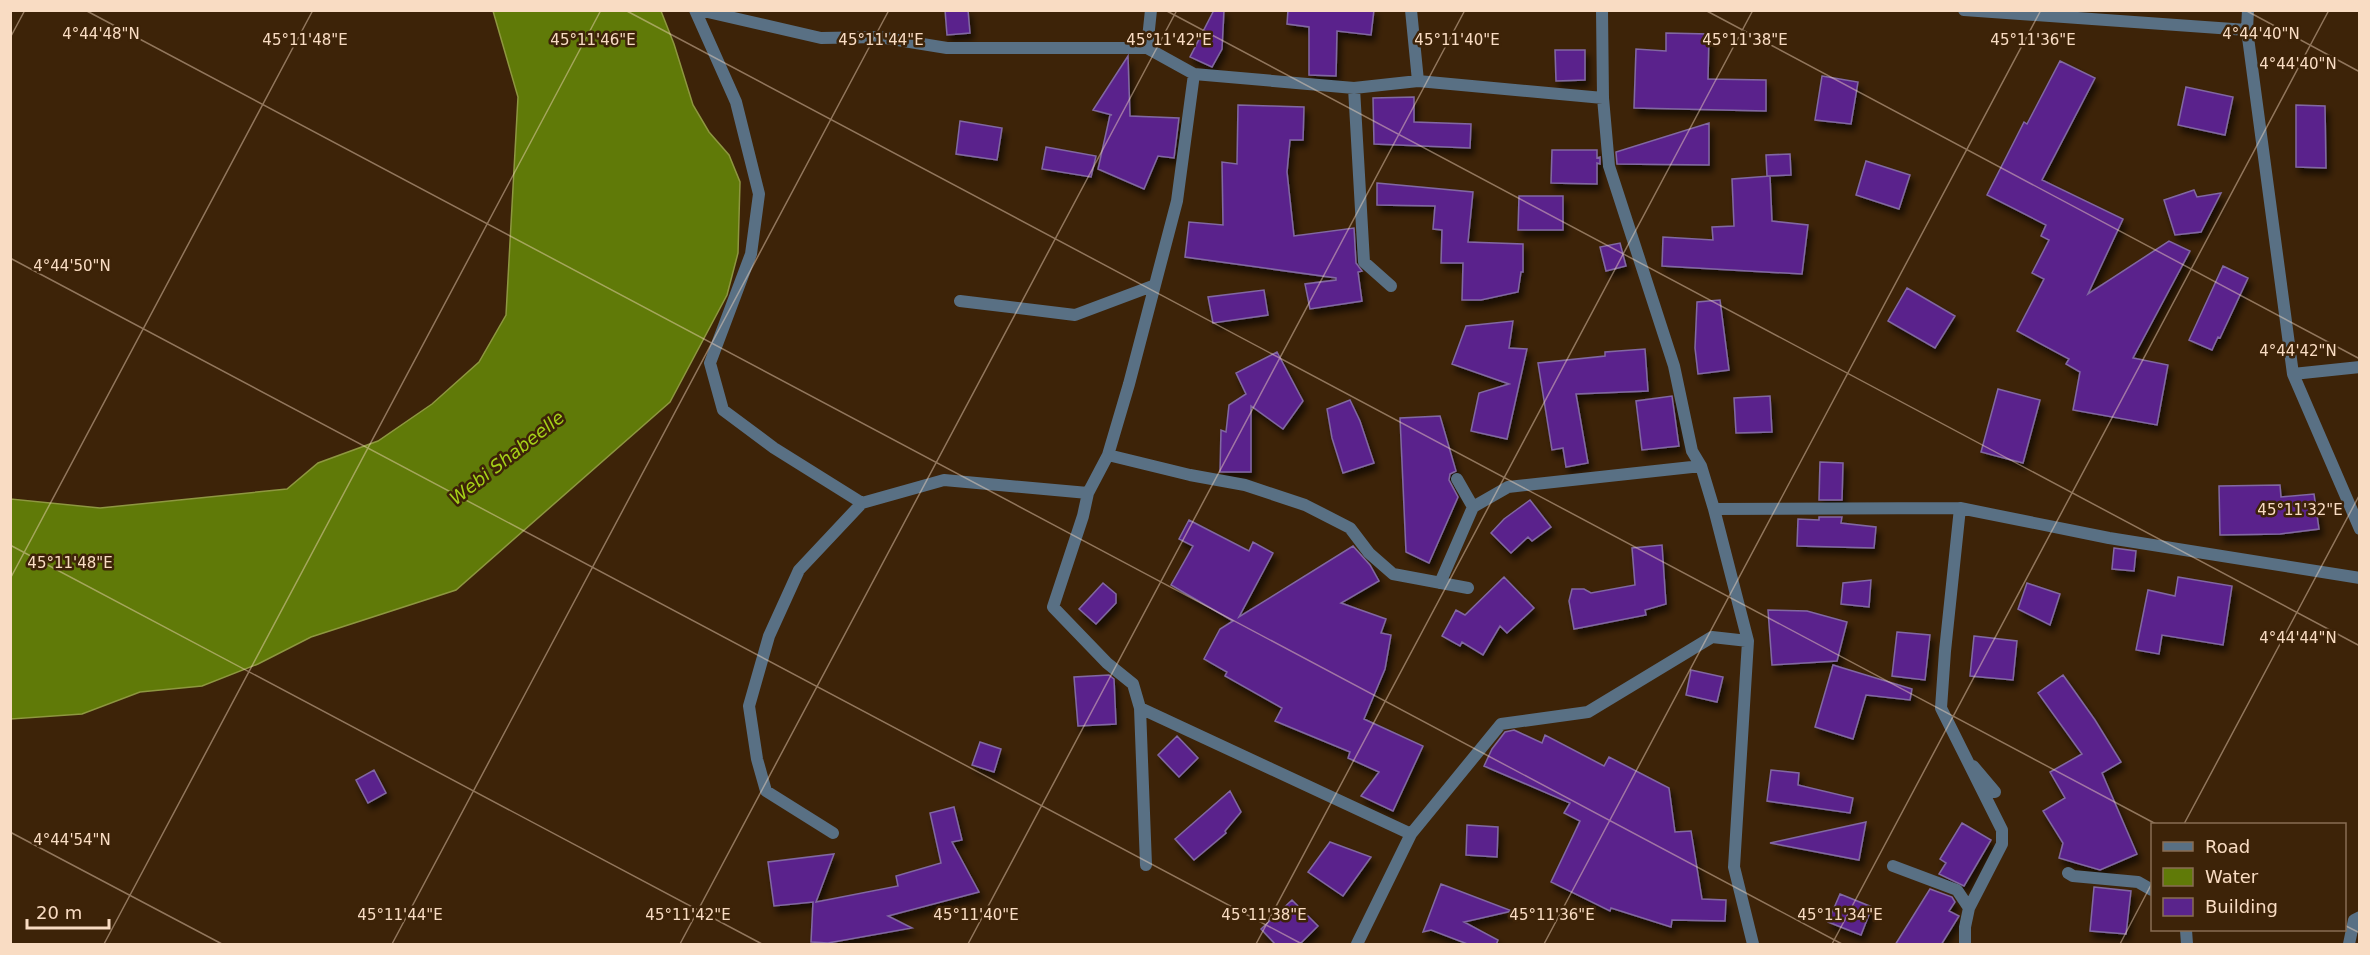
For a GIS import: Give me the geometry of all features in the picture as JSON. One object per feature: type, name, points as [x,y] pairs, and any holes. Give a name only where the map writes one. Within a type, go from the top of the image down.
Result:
[{"type":"street","points":[[697,10],[821,38],[879,37],[947,48],[1148,48],[1194,74],[1354,88],[1418,81],[1603,98]]},
{"type":"street","points":[[697,10],[736,102],[759,194],[751,254],[710,363],[723,410],[774,448],[862,503]]},
{"type":"street","points":[[1148,48],[1151,10]]},
{"type":"street","points":[[1411,10],[1418,81]]},
{"type":"street","points":[[1602,10],[1603,98],[1609,166],[1674,366],[1692,451],[1701,466],[1714,509],[1748,642],[1734,867],[1752,944]]},
{"type":"street","points":[[1964,10],[2247,30]]},
{"type":"street","points":[[2248,10],[2247,30],[2293,374],[2360,529]]},
{"type":"street","points":[[1146,865],[1140,708],[1133,684],[1107,663],[1053,607],[1083,516],[1088,493],[1108,454],[1129,384],[1177,201],[1194,74]]},
{"type":"street","points":[[1354,88],[1364,262],[1391,286]]},
{"type":"street","points":[[960,301],[1075,315],[1155,285]]},
{"type":"street","points":[[2293,374],[2360,367]]},
{"type":"street","points":[[1108,454],[1190,476],[1245,485],[1305,505],[1350,528],[1369,553],[1393,574],[1468,588]]},
{"type":"street","points":[[1440,583],[1473,507],[1508,486],[1701,466]]},
{"type":"street","points":[[1457,479],[1473,507]]},
{"type":"street","points":[[833,833],[766,791],[757,759],[749,706],[769,636],[798,570],[862,503],[944,480],[1088,493]]},
{"type":"street","points":[[1714,509],[1960,508],[2109,538],[2360,578]]},
{"type":"street","points":[[1960,508],[1941,708],[2002,830],[2002,844],[1969,908],[1965,927],[1965,945]]},
{"type":"street","points":[[1357,945],[1411,834],[1501,724],[1588,712],[1712,637],[1748,642]]},
{"type":"street","points":[[1140,708],[1411,834]]},
{"type":"street","points":[[1965,755],[1995,792]]},
{"type":"street","points":[[1893,866],[1957,890],[1969,908]]},
{"type":"street","points":[[2068,873],[2073,876],[2138,882],[2151,889]]},
{"type":"street","points":[[2349,945],[2354,920],[2360,917]]},
{"type":"water","name":"Webi Shabeelle","points":[[493,11],[661,11],[693,105],[709,132],[729,155],[740,182],[738,253],[727,295],[670,402],[456,590],[311,637],[258,664],[202,686],[140,692],[82,714],[11,719],[11,499],[100,508],[287,489],[318,463],[378,441],[432,404],[479,362],[506,315],[518,97]]},
{"type":"building","points":[[945,10],[968,10],[970,33],[947,35]]},
{"type":"building","points":[[1214,10],[1224,10],[1222,49],[1212,67],[1190,57]]},
{"type":"building","points":[[1288,10],[1374,10],[1371,35],[1337,31],[1336,76],[1309,75],[1309,27],[1287,24]]},
{"type":"building","points":[[1666,33],[1709,34],[1708,79],[1766,80],[1766,111],[1634,108],[1636,49],[1666,51]]},
{"type":"building","points":[[1555,50],[1585,50],[1585,80],[1556,81]]},
{"type":"building","points":[[1128,56],[1130,116],[1179,118],[1174,158],[1158,156],[1144,189],[1098,169],[1110,115],[1112,115],[1093,110]]},
{"type":"building","points":[[2060,61],[2095,78],[2042,180],[2123,219],[2088,294],[2169,241],[2190,251],[2133,358],[2168,365],[2157,425],[2073,410],[2080,372],[2066,364],[2069,359],[2017,331],[2044,279],[2032,273],[2049,240],[2041,236],[2046,225],[1987,195],[2024,122],[2027,124]]},
{"type":"building","points":[[1822,76],[1858,82],[1851,124],[1815,120]]},
{"type":"building","points":[[2186,87],[2233,97],[2225,135],[2178,125]]},
{"type":"building","points":[[1414,97],[1414,122],[1471,124],[1470,148],[1374,144],[1373,98]]},
{"type":"building","points":[[1238,105],[1304,107],[1303,140],[1290,140],[1287,172],[1294,236],[1354,228],[1356,263],[1362,271],[1358,272],[1362,301],[1310,309],[1305,284],[1336,280],[1336,278],[1185,257],[1189,222],[1223,225],[1222,162],[1237,164]]},
{"type":"building","points":[[2296,105],[2325,106],[2326,168],[2296,167]]},
{"type":"building","points":[[960,121],[1002,128],[997,160],[956,154]]},
{"type":"building","points":[[1709,123],[1709,165],[1617,164],[1616,152]]},
{"type":"building","points":[[1046,147],[1096,156],[1091,177],[1042,169]]},
{"type":"building","points":[[1552,150],[1597,150],[1600,164],[1597,163],[1597,184],[1551,183]]},
{"type":"building","points":[[1790,154],[1791,175],[1767,176],[1766,155]]},
{"type":"building","points":[[1866,161],[1910,175],[1899,209],[1856,195]]},
{"type":"building","points":[[1770,176],[1772,221],[1808,225],[1802,274],[1662,266],[1663,237],[1713,240],[1712,227],[1734,226],[1732,179]]},
{"type":"building","points":[[1377,183],[1473,192],[1468,242],[1523,244],[1523,272],[1521,272],[1518,292],[1481,300],[1462,300],[1463,263],[1441,263],[1442,230],[1433,229],[1435,206],[1377,205]]},
{"type":"building","points":[[2194,190],[2197,197],[2221,193],[2201,232],[2175,235],[2164,200]]},
{"type":"building","points":[[1519,196],[1563,196],[1563,230],[1518,230]]},
{"type":"building","points":[[1620,243],[1626,266],[1606,271],[1600,247]]},
{"type":"building","points":[[2223,266],[2248,278],[2212,350],[2189,340]]},
{"type":"building","points":[[1907,288],[1955,316],[1935,348],[1888,321]]},
{"type":"building","points":[[1264,290],[1268,315],[1213,323],[1208,297]]},
{"type":"building","points":[[1720,300],[1729,370],[1698,374],[1695,348],[1697,302]]},
{"type":"building","points":[[1513,321],[1509,348],[1527,349],[1507,439],[1471,431],[1479,393],[1509,384],[1452,364],[1466,326]]},
{"type":"building","points":[[1645,349],[1648,391],[1576,394],[1588,463],[1566,467],[1563,448],[1552,450],[1538,363],[1605,356],[1605,352]]},
{"type":"building","points":[[1277,352],[1303,401],[1283,429],[1251,406],[1251,472],[1220,472],[1221,430],[1226,432],[1229,405],[1246,394],[1236,373]]},
{"type":"building","points":[[1998,389],[2040,400],[2023,463],[1981,452]]},
{"type":"building","points":[[1672,396],[1679,446],[1642,450],[1636,401]]},
{"type":"building","points":[[1770,396],[1772,432],[1736,433],[1734,398]]},
{"type":"building","points":[[1350,400],[1360,421],[1374,463],[1343,473],[1332,438],[1327,409]]},
{"type":"building","points":[[1440,416],[1456,471],[1450,474],[1449,480],[1458,497],[1429,563],[1406,552],[1400,418]]},
{"type":"building","points":[[1820,462],[1843,463],[1842,500],[1819,500]]},
{"type":"building","points":[[2280,485],[2281,497],[2314,494],[2319,529],[2280,534],[2220,535],[2219,486]]},
{"type":"building","points":[[1530,500],[1551,527],[1532,541],[1528,537],[1511,553],[1491,533],[1504,519]]},
{"type":"building","points":[[1819,517],[1842,517],[1841,523],[1876,527],[1874,548],[1797,546],[1798,519],[1819,520]]},
{"type":"building","points":[[1189,520],[1249,551],[1253,542],[1273,553],[1239,617],[1353,546],[1370,565],[1379,581],[1341,603],[1386,619],[1381,633],[1391,635],[1385,669],[1364,719],[1423,746],[1393,811],[1361,796],[1379,772],[1348,758],[1350,752],[1275,721],[1282,708],[1225,676],[1227,672],[1204,659],[1220,629],[1233,621],[1171,585],[1193,546],[1179,539]]},
{"type":"building","points":[[1662,545],[1666,604],[1645,610],[1646,615],[1574,629],[1569,601],[1572,589],[1584,589],[1591,593],[1635,585],[1632,548]]},
{"type":"building","points":[[2114,548],[2136,551],[2134,571],[2112,569]]},
{"type":"building","points":[[1504,577],[1534,608],[1507,633],[1500,626],[1483,655],[1462,642],[1460,646],[1442,636],[1456,610],[1465,615]]},
{"type":"building","points":[[2178,577],[2232,586],[2223,645],[2162,635],[2159,654],[2136,650],[2148,590],[2175,596]]},
{"type":"building","points":[[1871,580],[1869,607],[1841,604],[1843,583]]},
{"type":"building","points":[[1103,583],[1116,594],[1116,603],[1096,624],[1079,609]]},
{"type":"building","points":[[2027,583],[2060,594],[2050,625],[2018,609]]},
{"type":"building","points":[[1768,610],[1807,611],[1847,622],[1837,661],[1772,665]]},
{"type":"building","points":[[1897,632],[1930,635],[1925,680],[1892,676]]},
{"type":"building","points":[[1974,636],[2017,641],[2013,680],[1970,676]]},
{"type":"building","points":[[1833,665],[1912,689],[1910,700],[1866,695],[1853,739],[1815,727]]},
{"type":"building","points":[[1691,670],[1723,677],[1717,702],[1686,695]]},
{"type":"building","points":[[1109,675],[1114,679],[1116,724],[1078,726],[1074,677]]},
{"type":"building","points":[[2063,675],[2121,762],[2102,773],[2137,854],[2100,870],[2059,858],[2063,843],[2043,811],[2065,798],[2050,772],[2082,754],[2038,693]]},
{"type":"building","points":[[1514,730],[1542,743],[1545,735],[1604,766],[1609,757],[1669,788],[1675,832],[1691,831],[1702,899],[1726,900],[1725,921],[1672,920],[1671,927],[1611,908],[1610,911],[1551,882],[1580,821],[1564,813],[1570,803],[1484,766],[1492,749],[1505,732]]},
{"type":"building","points":[[1177,736],[1198,758],[1179,777],[1158,755]]},
{"type":"building","points":[[980,742],[1001,749],[994,772],[972,765]]},
{"type":"building","points":[[374,770],[386,793],[368,803],[356,780]]},
{"type":"building","points":[[1771,770],[1799,773],[1798,785],[1853,798],[1850,813],[1767,801]]},
{"type":"building","points":[[1230,791],[1241,812],[1225,831],[1226,833],[1194,860],[1175,839]]},
{"type":"building","points":[[954,807],[962,840],[952,842],[979,892],[888,916],[912,928],[828,943],[811,942],[813,902],[774,906],[768,862],[834,854],[816,902],[898,886],[896,876],[941,863],[930,813]]},
{"type":"building","points":[[1866,822],[1859,860],[1770,843]]},
{"type":"building","points":[[1962,823],[1991,840],[1964,886],[1939,874],[1946,863],[1940,859]]},
{"type":"building","points":[[1467,825],[1498,827],[1497,857],[1466,855]]},
{"type":"building","points":[[1330,842],[1371,857],[1343,896],[1308,872]]},
{"type":"building","points":[[1441,884],[1512,911],[1464,922],[1498,940],[1496,945],[1470,945],[1431,930],[1423,932]]},
{"type":"building","points":[[2094,887],[2131,891],[2126,934],[2090,931]]},
{"type":"building","points":[[1930,889],[1952,897],[1955,902],[1949,911],[1959,916],[1941,945],[1895,945]]},
{"type":"building","points":[[1840,894],[1872,907],[1861,935],[1828,922]]},
{"type":"building","points":[[1292,900],[1318,926],[1299,945],[1276,945],[1261,929]]}]
